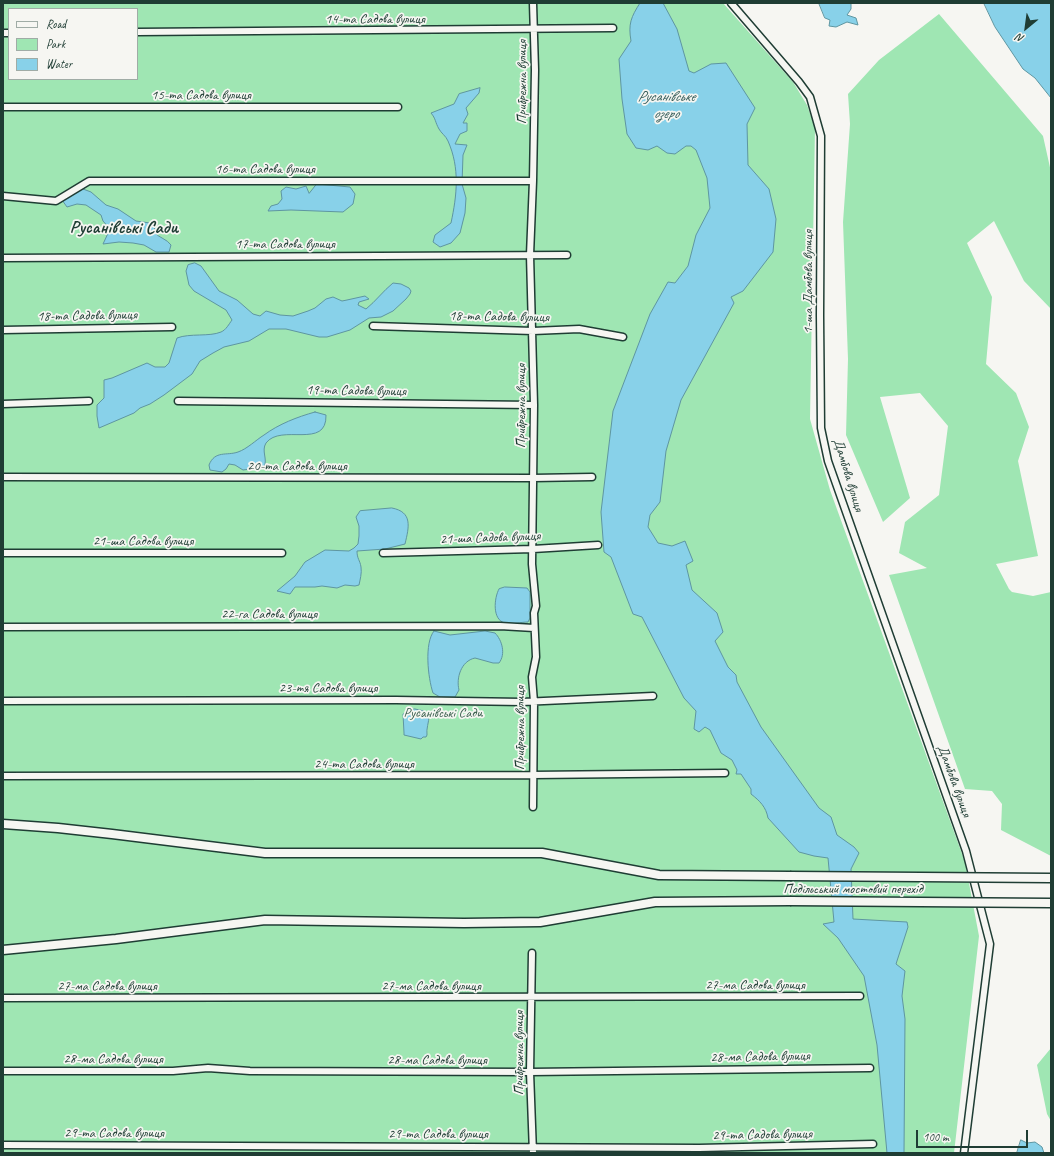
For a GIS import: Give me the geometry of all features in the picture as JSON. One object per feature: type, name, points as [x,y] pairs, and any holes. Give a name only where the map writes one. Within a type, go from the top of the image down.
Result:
[{"type":"main road","name":"Подільський мостовий перехід","points":[[3,824],[58,828],[265,853],[542,853],[659,875],[1051,878]]},
{"type":"main road","name":"Подільський мостовий перехід","points":[[3,950],[116,939],[265,920],[464,923],[540,922],[655,902],[1051,902]]},
{"type":"street","name":"Прибрежна вулиця","points":[[533,3],[535,70],[530,255],[534,405],[533,582],[536,594],[536,606],[534,613],[536,657],[532,677],[534,702],[532,776],[533,807]]},
{"type":"street","name":"1-ша Дамбова вулиця","points":[[731,3],[799,82],[810,97],[821,136],[821,428]]},
{"type":"street","name":"14-та Садова вулиця","points":[[138,32],[534,30],[613,28]]},
{"type":"street","name":"15-та Садова вулиця","points":[[3,107],[398,106]]},
{"type":"street","name":"16-та Садова вулиця","points":[[3,196],[56,202],[89,181],[533,181]]},
{"type":"street","name":"17-та Садова вулиця","points":[[3,258],[567,255]]},
{"type":"street","name":"18-та Садова вулиця","points":[[3,330],[172,326]]},
{"type":"street","name":"18-та Садова вулиця","points":[[373,326],[533,331],[579,329],[623,336]]},
{"type":"street","points":[[3,404],[89,401]]},
{"type":"street","name":"19-та Садова вулиця","points":[[178,401],[534,405]]},
{"type":"street","name":"Дамбова вулиця","points":[[821,428],[828,461],[966,851],[990,944],[964,1153]]},
{"type":"street","name":"20-та Садова вулиця","points":[[3,477],[592,477]]},
{"type":"street","name":"21-ша Садова вулиця","points":[[383,552],[533,549],[598,545]]},
{"type":"street","name":"21-ша Садова вулиця","points":[[3,553],[282,553]]},
{"type":"street","name":"22-га Садова вулиця","points":[[3,627],[500,626],[534,628]]},
{"type":"street","name":"23-тя Садова вулиця","points":[[3,702],[396,700],[534,702],[653,696]]},
{"type":"street","name":"24-та Садова вулиця","points":[[3,776],[532,776],[725,773]]},
{"type":"street","name":"Прибрежна вулиця","points":[[532,953],[530,1072],[533,1150]]},
{"type":"street","name":"27-ма Садова вулиця","points":[[3,998],[531,998],[860,996]]},
{"type":"street","name":"28-ма Садова вулиця","points":[[3,1071],[173,1071],[208,1068],[250,1071],[530,1072],[870,1068]]},
{"type":"street","name":"29-та Садова вулиця","points":[[3,1145],[533,1150],[873,1144]]},
{"type":"green space","name":"Русанівські Сади","points":[[3,3],[723,3],[793,82],[807,105],[815,128],[810,419],[830,490],[965,862],[979,936],[954,1153],[3,1153]]},
{"type":"green space","points":[[939,14],[1043,136],[1051,172],[1051,309],[1024,281],[994,221],[967,243],[992,297],[986,364],[1016,393],[1029,427],[1018,461],[1038,556],[996,564],[1012,592],[1033,596],[1051,592],[1051,856],[1001,830],[1002,804],[992,791],[965,789],[889,575],[927,568],[899,553],[905,522],[939,495],[948,426],[920,393],[880,397],[910,498],[883,522],[846,435],[848,359],[843,222],[850,124],[848,94],[879,60]]},
{"type":"green space","points":[[1051,1048],[1051,1121],[1047,1114],[1037,1065]]},
{"type":"water","name":"Русанівське озеро","points":[[640,3],[663,3],[677,29],[689,71],[694,73],[711,64],[726,63],[755,108],[747,124],[748,165],[769,189],[776,219],[773,252],[743,291],[731,297],[734,303],[681,400],[666,451],[660,502],[650,515],[648,527],[658,543],[672,546],[685,541],[693,561],[686,565],[692,590],[717,613],[723,632],[715,641],[728,667],[736,675],[737,682],[761,727],[819,808],[831,817],[837,835],[854,847],[859,853],[851,869],[853,919],[907,922],[908,927],[896,964],[905,971],[902,996],[905,1019],[904,1153],[887,1153],[877,1045],[864,976],[838,938],[823,924],[834,922],[828,858],[799,852],[768,818],[764,807],[751,794],[751,789],[741,774],[736,774],[737,770],[732,760],[721,753],[710,730],[705,727],[699,732],[694,729],[696,711],[684,698],[642,617],[633,614],[611,557],[604,552],[601,512],[613,411],[650,314],[668,282],[675,283],[688,266],[696,235],[710,208],[707,178],[696,150],[691,146],[686,146],[675,154],[667,153],[657,146],[648,150],[636,148],[627,134],[622,99],[619,59],[631,41],[630,25],[634,12]]},
{"type":"water","points":[[819,3],[851,3],[851,9],[847,15],[856,18],[858,25],[847,22],[836,27],[829,26],[830,20],[825,18]]},
{"type":"water","points":[[984,3],[1051,3],[1051,98],[1035,78],[1023,69],[995,27]]},
{"type":"water","points":[[480,88],[479,93],[466,108],[468,114],[463,123],[467,123],[467,131],[460,134],[455,144],[467,145],[463,155],[462,184],[466,198],[465,213],[460,233],[451,243],[440,247],[433,242],[435,235],[451,223],[456,192],[456,171],[452,151],[448,141],[438,127],[431,113],[454,104],[459,94]]},
{"type":"water","points":[[317,184],[350,187],[355,194],[353,204],[343,212],[291,210],[268,211],[271,206],[278,204],[282,199],[281,191],[286,187],[296,189],[306,186],[309,193]]},
{"type":"water","points":[[83,189],[91,192],[106,205],[118,209],[136,221],[150,223],[155,226],[154,232],[171,245],[169,252],[156,252],[144,245],[133,243],[119,242],[103,244],[110,229],[103,221],[101,215],[86,205],[77,204],[67,207],[62,200],[76,191]]},
{"type":"water","points":[[195,263],[201,266],[219,291],[237,300],[253,314],[260,316],[266,311],[280,315],[293,316],[315,308],[326,299],[333,297],[342,301],[365,296],[369,299],[359,302],[358,305],[366,309],[393,283],[401,284],[409,288],[411,291],[406,299],[393,311],[381,317],[369,318],[350,330],[327,337],[319,337],[286,329],[269,329],[249,341],[224,347],[200,361],[192,374],[164,395],[150,404],[140,408],[134,413],[99,428],[97,405],[104,398],[104,380],[147,363],[155,367],[165,367],[169,363],[177,338],[221,332],[232,320],[226,310],[194,291],[189,285],[186,271],[188,265]]},
{"type":"water","points":[[315,412],[326,415],[324,425],[319,431],[311,434],[282,435],[273,437],[266,443],[265,446],[264,467],[243,470],[235,465],[229,464],[222,472],[210,470],[209,465],[218,455],[241,451],[282,424]]},
{"type":"water","points":[[392,508],[403,513],[408,521],[408,532],[405,544],[385,549],[357,551],[357,556],[361,565],[359,585],[345,585],[337,588],[322,586],[295,587],[290,594],[277,591],[295,576],[305,562],[325,550],[349,551],[354,548],[358,544],[359,526],[356,517],[360,511]]},
{"type":"water","points":[[505,587],[527,588],[530,592],[530,618],[528,622],[508,624],[498,618],[495,608],[497,593],[499,589]]},
{"type":"water","points":[[434,631],[450,635],[485,631],[495,633],[500,639],[503,651],[501,659],[499,663],[493,663],[475,658],[470,660],[463,666],[459,675],[459,690],[455,697],[440,697],[433,693],[428,670],[429,644]]},
{"type":"water","points":[[415,709],[424,711],[429,716],[427,735],[421,739],[404,735],[403,714]]},
{"type":"water","points":[[1021,1140],[1027,1143],[1035,1142],[1042,1147],[1044,1153],[1017,1153]]},
{"type":"district","name":"Русанівські Сади","points":[[124,228]]}]
